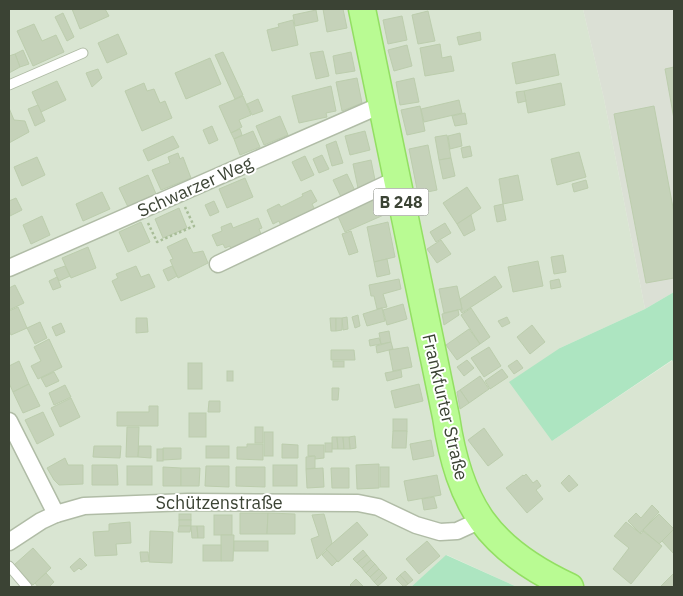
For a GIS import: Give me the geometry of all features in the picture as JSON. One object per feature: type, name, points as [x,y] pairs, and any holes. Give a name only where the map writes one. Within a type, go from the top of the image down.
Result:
[{"type":"main road","name":"Frankfurter Straße","points":[[362,9],[451,446],[464,490],[481,520],[504,547],[517,558],[562,586]]},
{"type":"street","name":"Schwarzer Weg","points":[[9,268],[381,105]]},
{"type":"street","points":[[218,264],[396,179]]},
{"type":"street","points":[[9,421],[56,514]]},
{"type":"street","name":"Schützenstraße","points":[[9,542],[41,521],[56,514],[84,506],[188,502],[358,503],[378,507],[416,525],[440,532],[457,531],[481,520]]},
{"type":"lane","points":[[9,85],[83,53]]},
{"type":"lane","points":[[9,566],[28,587]]},
{"type":"path","points":[[142,210],[157,242],[194,226],[183,204]]},
{"type":"shaded area","points":[[9,9],[583,9],[604,99],[645,309],[560,348],[552,441],[673,360],[674,587],[517,587],[447,555],[411,587],[9,587]]},
{"type":"shaded area","points":[[583,9],[674,9],[674,292],[645,309],[604,99]]},
{"type":"green space","points":[[674,292],[674,363],[672,360],[552,441],[509,382],[560,348],[645,309]]},
{"type":"green space","points":[[446,555],[517,587],[411,587]]},
{"type":"building","points":[[72,9],[105,9],[109,16],[80,29]]},
{"type":"building","points":[[323,9],[343,9],[347,28],[327,32]]},
{"type":"building","points":[[316,10],[318,21],[295,26],[293,15]]},
{"type":"building","points":[[428,11],[435,41],[418,44],[412,15]]},
{"type":"building","points":[[63,13],[74,37],[67,41],[55,17]]},
{"type":"building","points":[[402,16],[407,40],[388,44],[383,20]]},
{"type":"building","points":[[293,20],[298,45],[272,51],[267,30],[279,27],[278,24]]},
{"type":"building","points":[[34,24],[42,41],[56,35],[64,52],[33,66],[17,31]]},
{"type":"building","points":[[480,32],[481,40],[459,45],[457,37]]},
{"type":"building","points":[[118,34],[127,54],[107,63],[98,43]]},
{"type":"building","points":[[440,44],[442,58],[451,56],[454,71],[425,76],[420,48]]},
{"type":"building","points":[[407,45],[412,66],[394,71],[388,50]]},
{"type":"building","points":[[23,50],[29,64],[20,67],[15,54]]},
{"type":"building","points":[[323,51],[329,76],[316,79],[310,53]]},
{"type":"building","points":[[223,52],[243,95],[235,99],[215,55]]},
{"type":"building","points":[[351,52],[355,71],[336,74],[333,56]]},
{"type":"building","points":[[15,54],[20,67],[9,73],[9,56]]},
{"type":"building","points":[[555,54],[559,75],[516,84],[512,63]]},
{"type":"building","points":[[210,58],[221,84],[186,99],[175,73]]},
{"type":"building","points":[[674,67],[674,119],[665,69]]},
{"type":"building","points":[[98,69],[102,78],[92,87],[86,73]]},
{"type":"building","points":[[357,78],[362,103],[342,111],[336,82]]},
{"type":"building","points":[[414,78],[419,102],[400,105],[396,82]]},
{"type":"building","points":[[57,81],[66,100],[41,112],[32,92]]},
{"type":"building","points":[[144,83],[147,91],[154,89],[160,103],[165,101],[172,118],[142,131],[125,91]]},
{"type":"building","points":[[561,83],[565,105],[528,113],[524,91]]},
{"type":"building","points":[[331,86],[336,111],[326,113],[327,117],[299,123],[292,96]]},
{"type":"building","points":[[524,91],[526,101],[518,103],[516,92]]},
{"type":"building","points":[[243,96],[251,115],[239,120],[242,127],[231,133],[219,106]]},
{"type":"building","points":[[258,99],[263,111],[252,115],[247,104]]},
{"type":"building","points":[[459,100],[462,113],[424,122],[421,109]]},
{"type":"building","points":[[38,105],[45,121],[35,126],[28,109]]},
{"type":"building","points":[[420,106],[425,131],[407,135],[401,110]]},
{"type":"building","points":[[654,106],[674,213],[674,278],[646,283],[614,114]]},
{"type":"building","points":[[9,108],[14,120],[25,121],[29,132],[9,143]]},
{"type":"building","points":[[465,113],[467,124],[455,126],[452,116]]},
{"type":"building","points":[[280,116],[288,135],[264,145],[256,126]]},
{"type":"building","points":[[212,126],[218,140],[209,144],[203,130]]},
{"type":"building","points":[[240,129],[242,135],[234,139],[231,133]]},
{"type":"building","points":[[253,131],[260,147],[240,155],[234,139]]},
{"type":"building","points":[[365,131],[370,150],[350,155],[345,136]]},
{"type":"building","points":[[460,133],[462,146],[450,149],[448,136]]},
{"type":"building","points":[[447,135],[451,158],[439,160],[435,137]]},
{"type":"building","points":[[173,136],[179,147],[148,161],[143,150]]},
{"type":"building","points":[[336,141],[343,163],[332,166],[326,145]]},
{"type":"building","points":[[428,145],[437,190],[418,194],[409,149]]},
{"type":"building","points":[[470,146],[472,156],[463,158],[461,148]]},
{"type":"building","points":[[579,152],[586,177],[557,185],[551,159]]},
{"type":"building","points":[[178,153],[180,159],[183,157],[191,178],[161,190],[152,170],[170,163],[168,157]]},
{"type":"building","points":[[322,155],[329,169],[319,173],[313,159]]},
{"type":"building","points":[[305,156],[314,175],[301,181],[292,162]]},
{"type":"building","points":[[37,157],[45,175],[22,186],[14,167]]},
{"type":"building","points":[[451,158],[455,176],[443,179],[439,160]]},
{"type":"building","points":[[371,160],[376,185],[358,188],[353,164]]},
{"type":"building","points":[[347,174],[356,193],[342,199],[333,180]]},
{"type":"building","points":[[148,175],[156,194],[128,207],[119,188]]},
{"type":"building","points":[[518,175],[523,200],[503,204],[499,179]]},
{"type":"building","points":[[245,178],[253,197],[227,208],[219,189]]},
{"type":"building","points":[[586,180],[588,188],[574,192],[572,184]]},
{"type":"building","points":[[467,187],[481,208],[457,224],[443,203]]},
{"type":"building","points":[[311,190],[317,201],[312,204],[315,210],[281,226],[279,221],[273,224],[267,210],[279,204],[281,207]]},
{"type":"building","points":[[102,192],[110,209],[83,221],[76,204]]},
{"type":"building","points":[[381,193],[386,214],[345,232],[337,214]]},
{"type":"building","points":[[16,198],[22,210],[10,216],[9,201]]},
{"type":"building","points":[[214,201],[219,212],[210,216],[205,205]]},
{"type":"building","points":[[503,204],[506,220],[497,222],[494,206]]},
{"type":"building","points":[[179,208],[187,228],[163,238],[155,219]]},
{"type":"building","points":[[471,215],[475,230],[464,236],[457,224]]},
{"type":"building","points":[[42,216],[50,235],[31,244],[23,225]]},
{"type":"building","points":[[258,218],[262,228],[259,229],[261,234],[257,236],[259,239],[231,251],[230,246],[225,248],[223,244],[217,246],[212,235],[222,231],[221,227],[231,223],[233,228]]},
{"type":"building","points":[[141,222],[150,242],[128,252],[119,232]]},
{"type":"building","points":[[388,222],[395,257],[374,262],[367,227]]},
{"type":"building","points":[[445,223],[451,233],[436,242],[430,232]]},
{"type":"building","points":[[351,231],[358,252],[349,255],[342,234]]},
{"type":"building","points":[[186,238],[193,253],[203,251],[208,263],[178,278],[170,260],[173,259],[167,247]]},
{"type":"building","points":[[441,240],[451,254],[437,263],[427,249]]},
{"type":"building","points":[[88,247],[96,268],[71,278],[62,258]]},
{"type":"building","points":[[563,255],[566,272],[554,274],[551,257]]},
{"type":"building","points":[[387,259],[390,274],[377,277],[374,262]]},
{"type":"building","points":[[538,261],[543,286],[513,292],[508,267]]},
{"type":"building","points":[[65,266],[70,276],[59,281],[54,270]]},
{"type":"building","points":[[136,266],[141,277],[149,274],[155,287],[121,301],[112,281],[118,278],[116,274]]},
{"type":"building","points":[[172,266],[177,276],[168,281],[163,270]]},
{"type":"building","points":[[495,276],[502,287],[462,313],[460,310],[462,310],[460,299]]},
{"type":"building","points":[[57,277],[61,287],[53,290],[49,281]]},
{"type":"building","points":[[399,279],[401,289],[383,294],[387,307],[377,309],[374,296],[371,296],[369,285]]},
{"type":"building","points":[[559,279],[561,287],[551,289],[550,281]]},
{"type":"building","points":[[15,285],[24,303],[9,310],[9,288]]},
{"type":"building","points":[[457,286],[462,309],[444,313],[439,289]]},
{"type":"building","points":[[403,304],[407,319],[387,325],[383,310]]},
{"type":"building","points":[[18,307],[27,328],[11,335],[9,331],[9,311]]},
{"type":"building","points":[[382,308],[385,321],[367,326],[363,314]]},
{"type":"building","points":[[471,308],[490,337],[480,344],[461,315]]},
{"type":"building","points":[[458,310],[459,315],[444,325],[442,314]]},
{"type":"building","points":[[358,315],[360,326],[355,328],[352,317]]},
{"type":"building","points":[[347,317],[348,329],[343,330],[342,318]]},
{"type":"building","points":[[507,317],[510,323],[502,327],[498,321]]},
{"type":"building","points":[[136,318],[147,318],[148,332],[136,333]]},
{"type":"building","points":[[330,318],[336,318],[336,331],[331,331]]},
{"type":"building","points":[[336,318],[342,318],[342,330],[336,331]]},
{"type":"building","points":[[40,322],[47,338],[35,344],[27,328]]},
{"type":"building","points":[[61,323],[65,332],[56,336],[52,327]]},
{"type":"building","points":[[532,325],[545,342],[530,354],[517,337]]},
{"type":"building","points":[[469,329],[480,344],[457,360],[446,345]]},
{"type":"building","points":[[389,331],[391,342],[381,344],[379,333]]},
{"type":"building","points":[[379,338],[381,344],[370,346],[369,340]]},
{"type":"building","points":[[49,339],[62,367],[38,379],[31,366],[41,361],[34,347]]},
{"type":"building","points":[[391,342],[393,349],[377,353],[376,346]]},
{"type":"building","points":[[408,347],[412,367],[393,371],[389,350]]},
{"type":"building","points":[[489,347],[501,366],[484,377],[471,358]]},
{"type":"building","points":[[331,350],[354,350],[355,360],[331,360]]},
{"type":"building","points":[[467,360],[474,368],[464,376],[457,367]]},
{"type":"building","points":[[517,360],[523,368],[514,374],[508,366]]},
{"type":"building","points":[[19,361],[29,384],[13,392],[9,383],[9,366]]},
{"type":"building","points":[[333,361],[344,361],[344,367],[333,367]]},
{"type":"building","points":[[188,363],[202,363],[202,389],[188,389]]},
{"type":"building","points":[[502,369],[508,377],[490,389],[485,381]]},
{"type":"building","points":[[401,370],[402,377],[387,381],[385,373]]},
{"type":"building","points":[[227,371],[233,371],[233,381],[227,381]]},
{"type":"building","points":[[54,372],[59,381],[46,387],[41,378]]},
{"type":"building","points":[[480,376],[489,389],[469,403],[460,390]]},
{"type":"building","points":[[29,384],[40,406],[23,413],[13,392]]},
{"type":"building","points":[[419,384],[423,401],[395,408],[391,391]]},
{"type":"building","points":[[65,385],[71,397],[54,405],[49,393]]},
{"type":"building","points":[[332,388],[339,388],[338,400],[332,400]]},
{"type":"building","points":[[460,390],[469,403],[460,409],[457,392]]},
{"type":"building","points":[[71,398],[80,417],[60,427],[51,408]]},
{"type":"building","points":[[209,401],[220,401],[220,412],[208,412]]},
{"type":"building","points":[[149,406],[158,406],[158,426],[117,426],[117,412],[149,412]]},
{"type":"building","points":[[43,412],[54,435],[37,444],[25,420]]},
{"type":"building","points":[[189,413],[206,413],[206,437],[189,437]]},
{"type":"building","points":[[393,419],[407,419],[407,431],[393,431]]},
{"type":"building","points":[[127,427],[139,427],[138,457],[126,457]]},
{"type":"building","points":[[255,427],[263,427],[263,443],[255,443]]},
{"type":"building","points":[[484,428],[503,455],[488,466],[468,440]]},
{"type":"building","points":[[393,431],[407,431],[406,448],[392,448]]},
{"type":"building","points":[[264,432],[273,432],[273,456],[264,456]]},
{"type":"building","points":[[355,436],[356,448],[350,449],[349,437]]},
{"type":"building","points":[[332,437],[337,437],[338,449],[332,449]]},
{"type":"building","points":[[337,437],[343,437],[344,449],[338,449]]},
{"type":"building","points":[[343,437],[349,437],[350,449],[344,449]]},
{"type":"building","points":[[431,440],[434,456],[413,460],[410,444]]},
{"type":"building","points":[[325,443],[332,443],[332,452],[325,452]]},
{"type":"building","points":[[247,444],[263,444],[263,460],[237,459],[237,447],[247,447]]},
{"type":"building","points":[[282,444],[298,445],[298,458],[282,458]]},
{"type":"building","points":[[308,445],[324,445],[324,458],[315,459],[315,456],[308,456]]},
{"type":"building","points":[[94,446],[121,446],[120,458],[93,457]]},
{"type":"building","points":[[139,446],[151,446],[151,458],[138,457]]},
{"type":"building","points":[[206,446],[229,446],[229,458],[206,458]]},
{"type":"building","points":[[163,448],[181,448],[181,459],[163,460]]},
{"type":"building","points":[[157,449],[163,449],[163,461],[157,461]]},
{"type":"building","points":[[315,456],[315,468],[306,469],[306,457]]},
{"type":"building","points":[[65,458],[68,465],[83,465],[83,484],[59,485],[54,480],[47,468]]},
{"type":"building","points":[[379,464],[379,488],[357,489],[356,465]]},
{"type":"building","points":[[92,465],[117,465],[118,485],[92,485]]},
{"type":"building","points":[[273,465],[297,465],[297,486],[273,486]]},
{"type":"building","points":[[127,466],[152,466],[152,485],[127,485]]},
{"type":"building","points":[[206,466],[229,466],[229,487],[205,486]]},
{"type":"building","points":[[163,467],[181,468],[181,486],[163,486]]},
{"type":"building","points":[[236,467],[265,467],[265,487],[236,486]]},
{"type":"building","points":[[380,467],[389,467],[389,487],[380,487]]},
{"type":"building","points":[[181,468],[200,468],[199,486],[181,486]]},
{"type":"building","points":[[323,468],[324,487],[307,488],[306,469]]},
{"type":"building","points":[[331,468],[349,468],[349,488],[332,488]]},
{"type":"building","points":[[526,474],[533,483],[537,480],[541,486],[536,490],[543,499],[527,513],[506,488]]},
{"type":"building","points":[[437,475],[441,495],[408,501],[404,481]]},
{"type":"building","points":[[569,475],[578,485],[569,492],[561,483]]},
{"type":"building","points":[[434,497],[437,508],[424,510],[422,499]]},
{"type":"building","points":[[652,505],[659,512],[640,533],[628,521],[636,513],[641,518]]},
{"type":"building","points":[[240,513],[268,513],[267,534],[240,534]]},
{"type":"building","points":[[268,513],[295,514],[295,534],[267,534]]},
{"type":"building","points":[[179,514],[191,514],[191,520],[179,520]]},
{"type":"building","points":[[324,514],[332,543],[317,559],[311,539],[319,536],[312,515]]},
{"type":"building","points":[[659,514],[674,529],[659,544],[643,530]]},
{"type":"building","points":[[214,515],[232,515],[232,535],[214,535]]},
{"type":"building","points":[[179,520],[191,520],[191,526],[179,526]]},
{"type":"building","points":[[130,522],[131,543],[116,544],[117,555],[95,556],[93,532],[109,531],[109,524]]},
{"type":"building","points":[[357,522],[368,535],[338,562],[326,549]]},
{"type":"building","points":[[626,522],[641,534],[643,531],[662,546],[631,584],[613,569],[629,548],[614,536]]},
{"type":"building","points":[[179,526],[191,526],[190,532],[178,532]]},
{"type":"building","points":[[191,526],[197,526],[198,538],[192,538]]},
{"type":"building","points":[[197,526],[204,526],[204,538],[198,538]]},
{"type":"building","points":[[150,531],[173,532],[172,563],[149,562]]},
{"type":"building","points":[[674,531],[674,554],[662,541]]},
{"type":"building","points":[[221,535],[234,535],[233,561],[221,561]]},
{"type":"building","points":[[234,541],[268,541],[268,551],[234,551]]},
{"type":"building","points":[[427,541],[440,556],[419,574],[406,559]]},
{"type":"building","points":[[203,545],[221,545],[221,561],[203,561]]},
{"type":"building","points":[[33,548],[51,568],[33,585],[14,565]]},
{"type":"building","points":[[327,550],[337,561],[332,566],[322,555]]},
{"type":"building","points":[[363,550],[367,555],[357,563],[353,559]]},
{"type":"building","points":[[140,552],[148,552],[149,561],[141,562]]},
{"type":"building","points":[[367,555],[371,560],[362,568],[357,563]]},
{"type":"building","points":[[80,558],[87,565],[81,570],[79,568],[74,572],[70,567]]},
{"type":"building","points":[[371,560],[375,564],[366,573],[362,568]]},
{"type":"building","points":[[375,564],[379,569],[370,577],[366,573]]},
{"type":"building","points":[[379,569],[383,573],[374,582],[370,577]]},
{"type":"building","points":[[405,571],[413,580],[408,584],[400,575]]},
{"type":"building","points":[[46,573],[54,582],[49,587],[38,587],[35,583]]},
{"type":"building","points":[[383,573],[387,578],[378,586],[374,582]]},
{"type":"building","points":[[674,573],[674,587],[660,587]]},
{"type":"building","points":[[400,575],[408,584],[404,587],[396,579]]},
{"type":"building","points":[[356,579],[364,587],[352,587],[350,585]]}]
